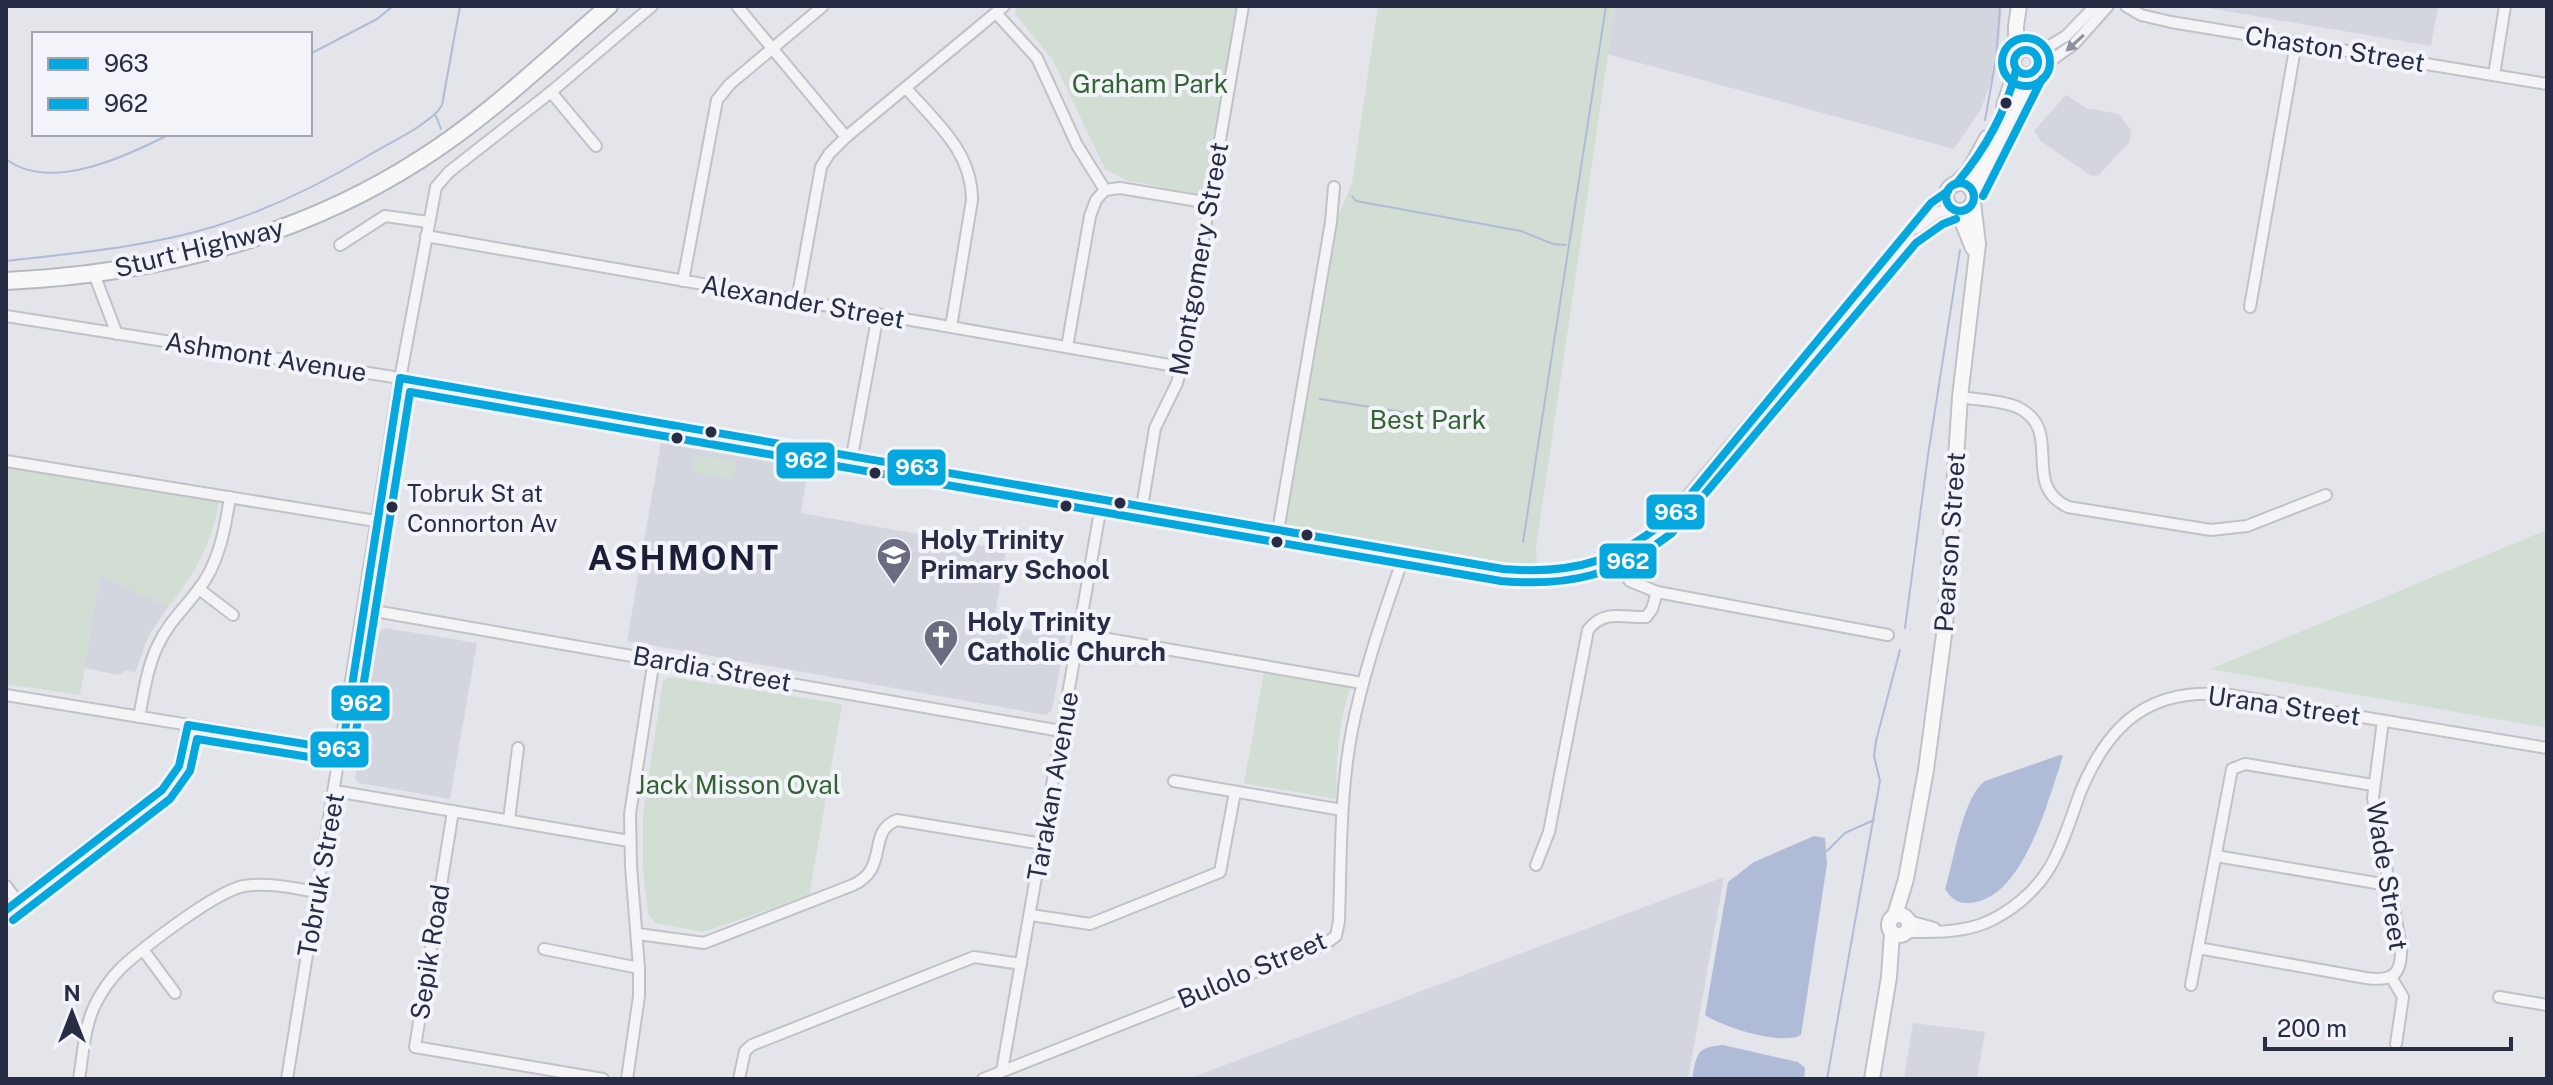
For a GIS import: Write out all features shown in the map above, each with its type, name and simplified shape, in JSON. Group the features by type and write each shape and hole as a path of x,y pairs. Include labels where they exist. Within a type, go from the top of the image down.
{"highway":[{"name":"Sturt Highway","path":"6,281 94,274 184,257 249,240 359,196 422,159 481,115 609,6"}],"main road":[{"path":"2019,6 2038,65 2024,68"},
{"path":"1955,210 1967,209 1973,197 2024,68 2016,26 2019,6"},
{"path":"1976,255 1955,210 1947,202 1952,188 1969,171 2024,68"},
{"path":"1952,188 1967,185 1973,197"},
{"name":"Pearson Street","path":"1872,1079 1889,977 1902,926 1906,879 1926,770 1945,627 1960,397 1978,244 1973,197"}],"street":[{"path":"596,146 551,92 652,6"},
{"path":"737,6 846,137"},
{"path":"683,281 717,100 722,91 823,6"},
{"name":"Montgomery Street","path":"1142,507 1155,428 1177,383 1181,367 1243,6"},
{"path":"2034,53 2066,36 2095,6"},
{"path":"2024,68 2074,44 2108,6"},
{"name":"Chaston Street","path":"2126,6 2154,19 2547,84"},
{"path":"2494,75 2505,6"},
{"path":"797,300 821,167 829,154 1000,9 1037,58 1077,145 1105,190"},
{"path":"2250,307 2296,43"},
{"path":"906,88 959,151 971,180 972,200 951,327"},
{"name":"Tobruk Street","path":"287,1079 342,750 376,521 433,198 441,179 551,92"},
{"path":"1278,531 1331,222 1334,187"},
{"path":"1067,347 1090,216 1096,200 1105,190 1120,188 1210,203"},
{"path":"1908,234 1931,203 1952,188"},
{"path":"1908,234 1937,213 1955,210"},
{"path":"340,245 385,216 428,222"},
{"name":"Ashmont Avenue","path":"6,316 400,378 1528,572 1576,570 1612,557 1647,537 1677,511 1908,234"},
{"name":"Alexander Street","path":"426,236 1181,367"},
{"path":"94,274 117,334"},
{"path":"852,456 878,314"},
{"path":"1960,397 2005,404 2027,414 2039,431 2044,483 2057,502 2068,507 2193,529 2220,530 2247,526 2326,495"},
{"path":"6,461 376,521"},
{"path":"139,717 157,646 169,624 199,589 220,546 230,497"},
{"name":"Tarakan Avenue","path":"1002,1071 1102,500"},
{"name":"Bulolo Street","path":"983,1079 1331,940 1338,929 1347,757 1362,683 1405,552"},
{"path":"1612,557 1630,581 1657,592 1888,635"},
{"path":"199,589 233,615"},
{"path":"1536,865 1549,832 1588,630 1596,619 1609,616 1646,617 1657,592"},
{"name":"Bardia Street","path":"363,609 1061,731"},
{"path":"1079,634 1362,683"},
{"path":"627,1079 639,996 638,934 629,841 633,784 654,659"},
{"name":"Urana Street","path":"1902,926 1946,931 1969,928 1994,919 2015,905 2038,883 2057,853 2101,750 2129,719 2147,707 2185,694 2205,693 2547,748"},
{"path":"6,695 342,750"},
{"name":"Wade Street","path":"2198,948 2380,980 2391,977 2398,970 2401,960 2397,922 2374,808 2373,785 2383,721"},
{"path":"6,910 162,790 179,766 188,725"},
{"path":"509,820 518,748"},
{"path":"2191,985 2232,769 2239,765 2373,785"},
{"path":"1174,781 1342,810"},
{"path":"335,791 629,841"},
{"path":"1031,915 1090,924 1220,872 1235,792"},
{"name":"Sepik Road","path":"453,811 415,1047 603,1079"},
{"path":"638,934 704,943 853,885 872,871 883,830 897,820 1043,844"},
{"path":"2216,856 2388,885"},
{"path":"79,1079 88,1027 100,995 124,966 211,899 228,891 262,885 317,892"},
{"path":"6,886 17,901"},
{"path":"544,949 639,968"},
{"path":"144,951 175,993"},
{"path":"739,1079 745,1051 752,1045 974,957 1021,964"},
{"path":"2391,977 2403,997 2396,1044"},
{"path":"2499,997 2547,1005"}],"shaded area":[{"path":"1615,6 1999,6 2002,11 1997,66 1980,111 1954,149 1607,54"},
{"path":"2196,6 2438,6 2431,46"},
{"path":"2066,95 2086,108 2119,114 2131,130 2130,141 2099,175 2088,174 2041,141 2034,131"},
{"path":"661,443 808,468 801,513 1006,550 996,624 1066,636 1052,710 1046,715 627,641"},
{"path":"100,574 168,607 149,635 135,673 126,670 119,675 84,668"},
{"path":"385,628 477,643 450,799 359,783 355,778 379,632"},
{"path":"1724,877 1688,1079 1188,1079"},
{"path":"1913,1023 1985,1032 1977,1079 1904,1079"}],"green space":[{"name":"Graham Park","path":"1016,6 1240,6 1208,191 1202,195 1126,180 1105,169 1053,60 1015,14"},
{"name":"Best Park","path":"1378,6 1615,6 1536,548 1537,566 1503,564 1281,529 1336,222 1352,183"},
{"path":"695,455 736,462 732,479 692,472"},
{"path":"6,468 219,503 201,558 168,607 100,575 80,695 6,684"},
{"path":"2547,530 2547,728 2210,669"},
{"path":"1264,673 1351,685 1339,741 1337,799 1244,783"},
{"name":"Jack Misson Oval","path":"669,677 842,704 809,896 703,932 655,923 648,914 643,869 643,814 663,681"}],"water":[{"path":"2063,756 2033,841 2008,881 1993,895 1976,902 1955,900 1945,889 1961,826 1978,788 1985,781"},
{"path":"1814,836 1825,838 1827,864 1801,1035 1792,1038 1767,1037 1738,1030 1705,1015 1728,882 1754,862"},
{"path":"1723,1045 1798,1062 1805,1068 1804,1079 1692,1079 1699,1053"}],"waterway":[{"path":"312,53 377,19 393,6"},
{"path":"6,261 112,248 190,233 276,203 353,165 415,129 438,111 442,105 460,6"},
{"path":"1523,542 1606,6"},
{"path":"1985,120 1996,59 2000,6"},
{"path":"436,116 441,129"},
{"path":"6,159 24,169 44,173 66,172 111,161 166,136"},
{"path":"1352,196 1356,201 1521,231 1553,244 1566,245"},
{"path":"1905,628 1960,250"},
{"path":"1320,399 1466,419"},
{"path":"1827,1079 1880,781 1874,756 1876,741 1900,650"},
{"path":"1827,851 1845,833 1874,820"}],"transit line":[{"name":"962","path":"2026,38 2035,39 2043,45 2049,53 2050,62 2049,71 2043,79 2035,85 2026,86 2017,85 2009,79 2003,71 2002,62 2003,53 2009,45 2017,39 2026,38"},
{"name":"963","path":"2021,50 2031,50 2038,57 2038,62 2038,67 2031,74 2021,74 2014,67 2014,57 2021,50"},
{"name":"963","path":"1956,184 1993,131 2016,70"},
{"name":"962","path":"1983,196 2042,79"},
{"name":"963","path":"1960,183 1970,187 1974,197 1970,207 1960,211 1950,207 1946,197 1950,187 1960,183"},
{"name":"963","path":"6,910 162,790 179,766 188,725 342,750 400,378 1503,569 1554,569 1597,561 1617,552 1637,542 1677,511 1931,203 1948,191"},
{"name":"962","path":"13,920 170,799 190,771 197,739 340,762 352,757 410,392 1501,581 1571,580 1632,559 1672,533 1916,243 1943,224 1956,219"}],"place":[{"name":"Tobruk St at Connorton Av","path":"392,507"},
{"name":"Holy Trinity Primary School","path":"894,586"},
{"name":"Holy Trinity Catholic Church","path":"941,668"}],"district":[{"name":"ASHMONT","path":"684,558"}]}
